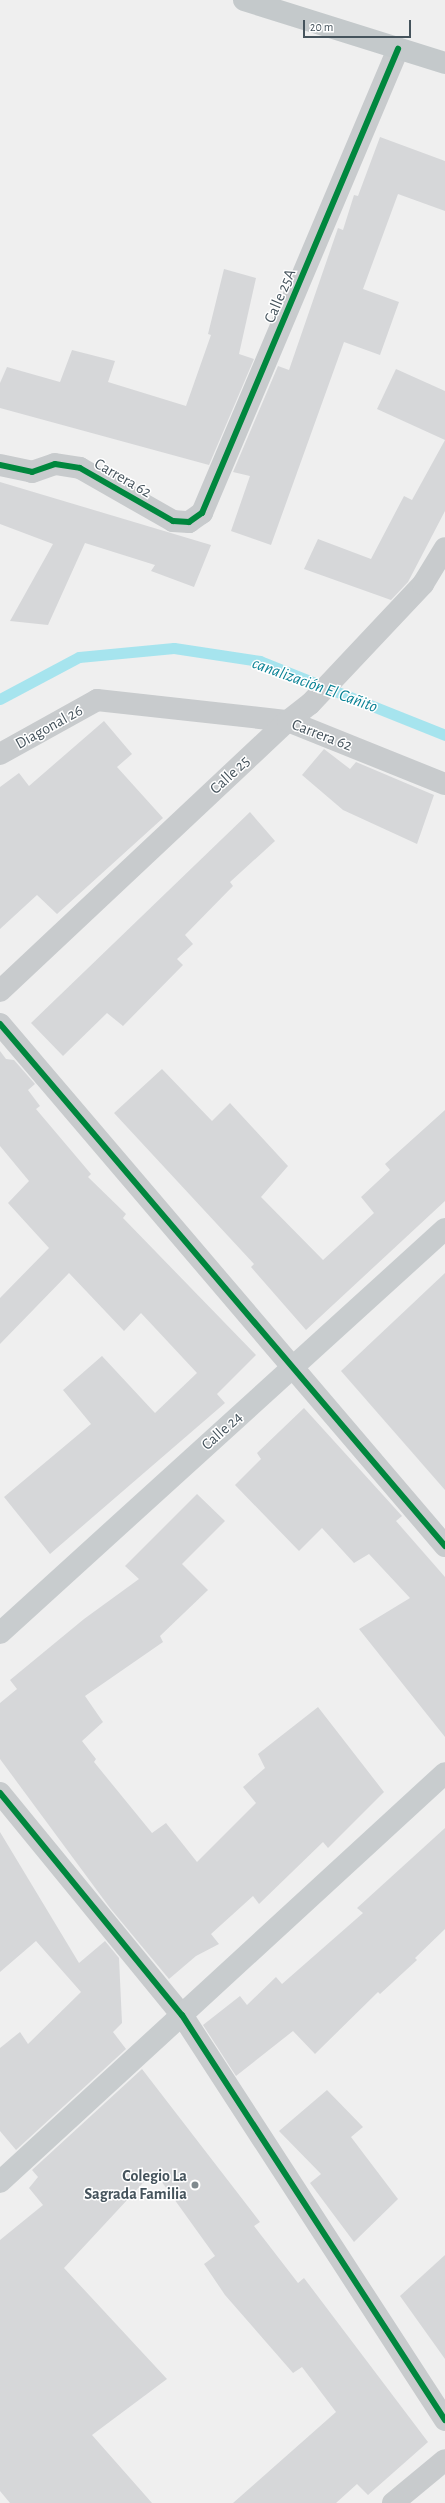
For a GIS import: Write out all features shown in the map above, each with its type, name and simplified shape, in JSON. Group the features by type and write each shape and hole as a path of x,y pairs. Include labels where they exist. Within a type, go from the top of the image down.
{"main road":[{"path":"244,0 445,63"},
{"name":"Calle 24","path":"0,1633 445,1229"},
{"path":"0,2182 445,1773"}],"street":[{"name":"Calle 25A","path":"163,515 173,522 189,522 202,513 398,49"},
{"name":"Carrera 62","path":"0,465 32,472 55,464 80,468 163,515"},
{"name":"Calle 25","path":"0,991 288,721 310,704 423,584 445,548"},
{"name":"Carrera 62","path":"97,700 288,721 445,784"},
{"name":"Diagonal 26","path":"0,754 97,700"},
{"path":"0,1024 445,1546"},
{"path":"0,1792 182,2015 445,2420"},
{"path":"393,2503 445,2460"}],"building":[{"path":"380,137 445,161 445,211 398,194 363,289 399,302 380,355 344,342 271,545 231,531 250,476 233,472 278,366 289,370 338,228 343,230 354,195 358,196"},
{"path":"224,269 256,278 239,354 254,359 209,465 0,408 0,383 7,367 60,382 72,350 115,361 108,382 186,406 211,335 208,334"},
{"path":"396,369 445,391 445,440 377,409"},
{"path":"445,440 445,511 408,582 391,600 304,569 318,539 371,559 404,496 412,500"},
{"path":"0,482 211,545 194,587 151,571 155,565 85,543 48,625 10,621 53,544 0,524"},
{"path":"104,721 132,754 117,767 163,818 57,914 37,895 0,929 0,787 19,773 29,786"},
{"path":"324,749 350,769 356,762 434,795 417,844 343,810 302,775"},
{"path":"250,812 275,841 230,882 233,886 185,935 193,944 177,959 183,965 123,1026 107,1013 63,1056 31,1023"},
{"path":"0,1051 6,1059 14,1060 35,1084 28,1090 40,1106 36,1109 91,1174 88,1177 126,1214 123,1218 256,1355 217,1394 225,1403 50,1554 4,1497 91,1424 63,1390 102,1356 155,1413 197,1373 141,1313 124,1331 69,1273 0,1344 0,1298 49,1248 8,1203 29,1181 0,1146"},
{"path":"162,1069 212,1121 230,1103 288,1166 261,1197 323,1260 374,1213 361,1197 390,1170 385,1164 445,1110 445,1201 306,1330 251,1267 254,1264 114,1113"},
{"path":"445,1273 445,1490 341,1371"},
{"path":"304,1408 402,1516 396,1521 445,1577 445,1737 359,1629 410,1598 369,1554 354,1563 322,1528 299,1551 235,1485 261,1459 257,1453"},
{"path":"197,1494 225,1521 182,1564 208,1590 160,1636 163,1642 85,1696 103,1722 82,1741 96,1759 94,1762 152,1833 166,1823 197,1862 256,1803 243,1787 265,1768 258,1754 318,1707 384,1792 328,1848 323,1842 259,1904 253,1896 211,1934 219,1944 196,1956 169,1979 110,1908 0,1759 0,1703 17,1689 10,1680 84,1619 139,1579 125,1566"},
{"path":"445,1828 445,1929 415,1958 417,1960 380,1994 378,1992 315,2054 293,2031 236,2076 203,2025 240,1996 247,2005 276,1977 282,1984 363,1913 357,1908"},
{"path":"0,1832 79,1963 105,1941 119,1958 122,2023 113,2032 126,2049 16,2150 0,2131 0,2048 20,2032 28,2044 81,1992 36,1941 0,1972"},
{"path":"142,2069 260,2222 254,2226 298,2283 304,2278 428,2442 368,2495 357,2484 336,2503 233,2503 336,2412 302,2367 293,2373 225,2295 204,2264 215,2256 154,2171 64,2268 167,2379 92,2435 152,2503 10,2503 0,2491 0,2240 43,2205 29,2188 38,2177 32,2170"},
{"path":"327,2090 363,2127 351,2137 398,2199 354,2242 310,2183 321,2174 279,2131"},
{"path":"445,2255 445,2359 400,2296"}],"waterway":[{"name":"canalización El Cañito","path":"0,699 79,657 174,648 260,661 445,735"}],"cycle path":[{"path":"0,465 32,472 55,464 80,468 173,521 189,522 202,513 398,49"},
{"path":"0,1024 445,1546"},
{"path":"0,1793 182,2015 445,2420"}],"place":[{"name":"Colegio La Sagrada Familia","path":"195,2185"}]}
